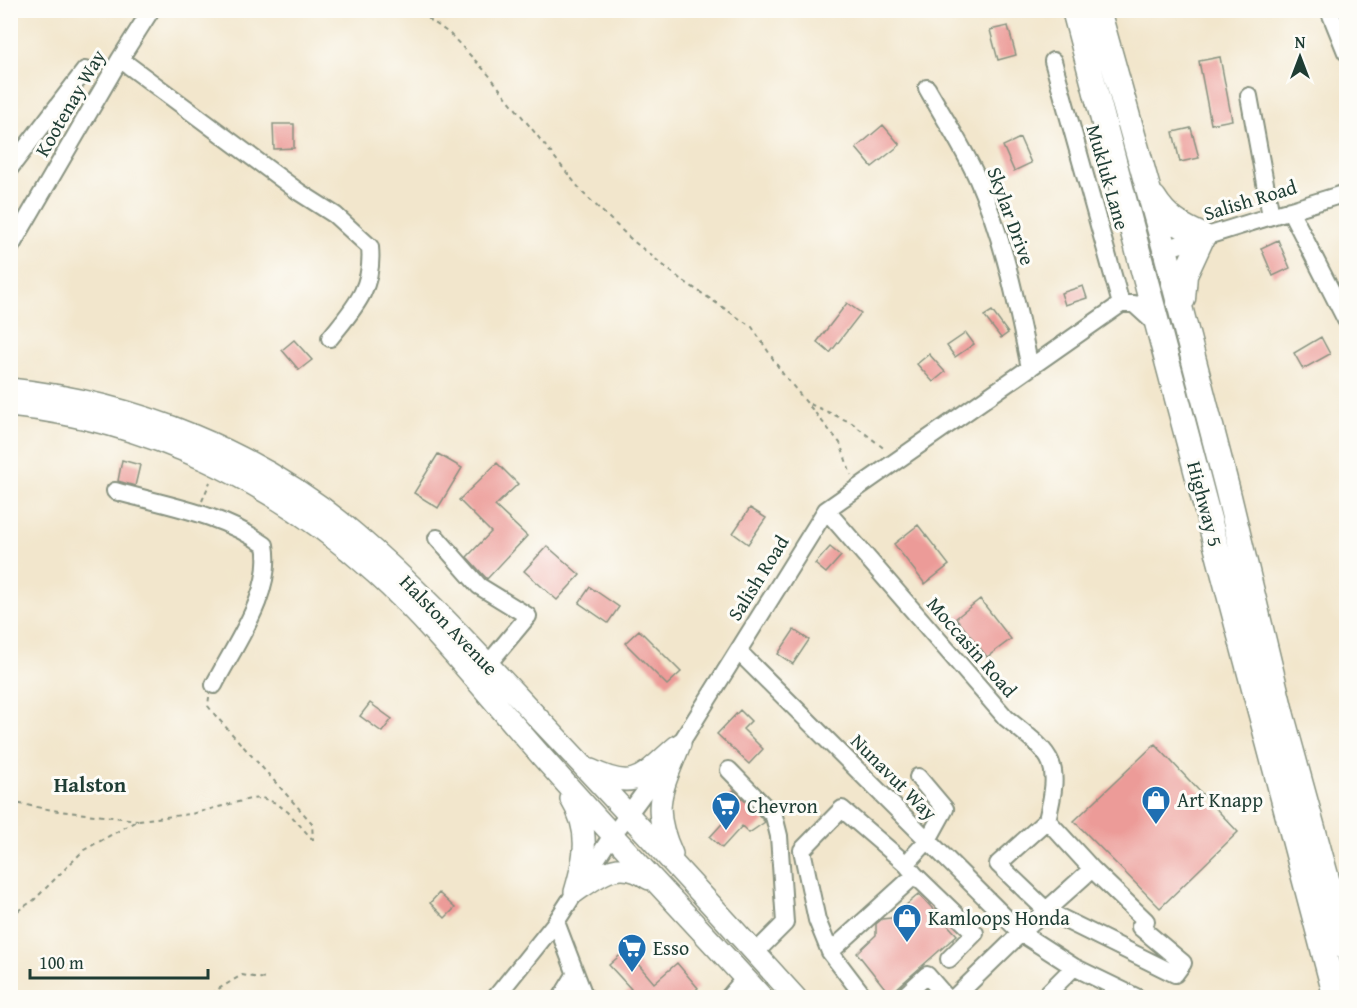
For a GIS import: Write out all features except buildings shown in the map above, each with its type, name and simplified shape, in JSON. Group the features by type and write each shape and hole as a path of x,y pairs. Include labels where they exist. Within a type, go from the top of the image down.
{"highway":[{"name":"Highway 5","path":"1074,10 1091,82 1336,998"},
{"name":"Highway 5","path":"1098,10 1165,249 1227,488 1282,716 1347,948"},
{"path":"1091,82 1125,158 1149,238 1165,249 1158,260 1159,275 1211,488 1206,508"},
{"path":"1145,180 1165,214 1180,226 1203,236 1185,275 1183,319"}],"main road":[{"name":"Halston Avenue","path":"10,388 109,406 207,441 251,463 302,494 353,532 389,564 488,664 629,814 796,998"},
{"name":"Halston Avenue","path":"10,406 105,423 152,437 217,465 294,508 341,543 378,576 421,620 552,769 763,998"},
{"path":"586,768 612,780 624,782 640,778 680,744"},
{"path":"678,869 659,817 660,793 680,744"},
{"path":"552,769 579,813 585,832 585,855 575,892"},
{"path":"575,892 603,873 620,868 637,870 665,892"}],"street":[{"name":"Kootenay Way","path":"10,248 151,10"},
{"path":"1329,10 1347,52"},
{"path":"120,59 299,192 335,215 370,248 372,268 362,297 330,338"},
{"name":"Mukluk Lane","path":"1053,61 1121,304"},
{"path":"10,168 85,70"},
{"name":"Skylar Drive","path":"927,88 977,177 986,201 1012,282 1030,368"},
{"path":"1249,96 1271,216"},
{"name":"Salish Road","path":"1165,249 1347,193"},
{"path":"1290,210 1347,321"},
{"path":"1121,304 1134,304 1156,324"},
{"name":"Salish Road","path":"495,998 556,922 613,835 680,744 826,510 1121,304"},
{"path":"115,491 197,514 252,535 265,545 268,559 263,590 214,685"},
{"name":"Moccasin Road","path":"826,510 1006,718 1040,746 1053,766 1056,786 1047,820"},
{"path":"437,538 479,586 528,616 488,664"},
{"name":"Nunavut Way","path":"738,651 1021,933 1074,967 1138,998"},
{"path":"729,770 774,816 779,836 785,923 755,953"},
{"path":"830,952 910,869 945,809 918,777"},
{"path":"865,998 830,952 817,920 802,850 842,809 910,869 975,933 949,959"},
{"path":"1047,820 1092,869 1146,921 1140,927 1183,963 1175,975 1047,911 998,864 1047,820"},
{"path":"954,998 1092,869"},
{"path":"556,922 585,998"},
{"path":"1043,998 1074,967"},
{"path":"561,998 575,975"},
{"path":"902,998 927,975 947,998"},
{"path":"728,998 745,978"}],"path":[{"path":"412,10 422,14 450,34 488,74 583,193 624,232 679,278 752,327 783,374 840,443 855,489"},
{"path":"809,404 852,423 877,441 897,461"},
{"path":"197,514 217,465"},
{"path":"10,802 58,811 138,820 191,814 262,798 276,803 288,812 313,840 312,823 208,706 208,698 214,685"},
{"path":"10,916 34,900 84,850 138,820"},
{"path":"203,998 242,975 265,979"}],"place":[{"name":"Art Knapp","path":"1156,826"},
{"name":"Chevron","path":"726,832"},
{"name":"Kamloops Honda","path":"907,944"},
{"name":"Esso","path":"632,974"}],"district":[{"name":"Halston","path":"90,785"}]}
